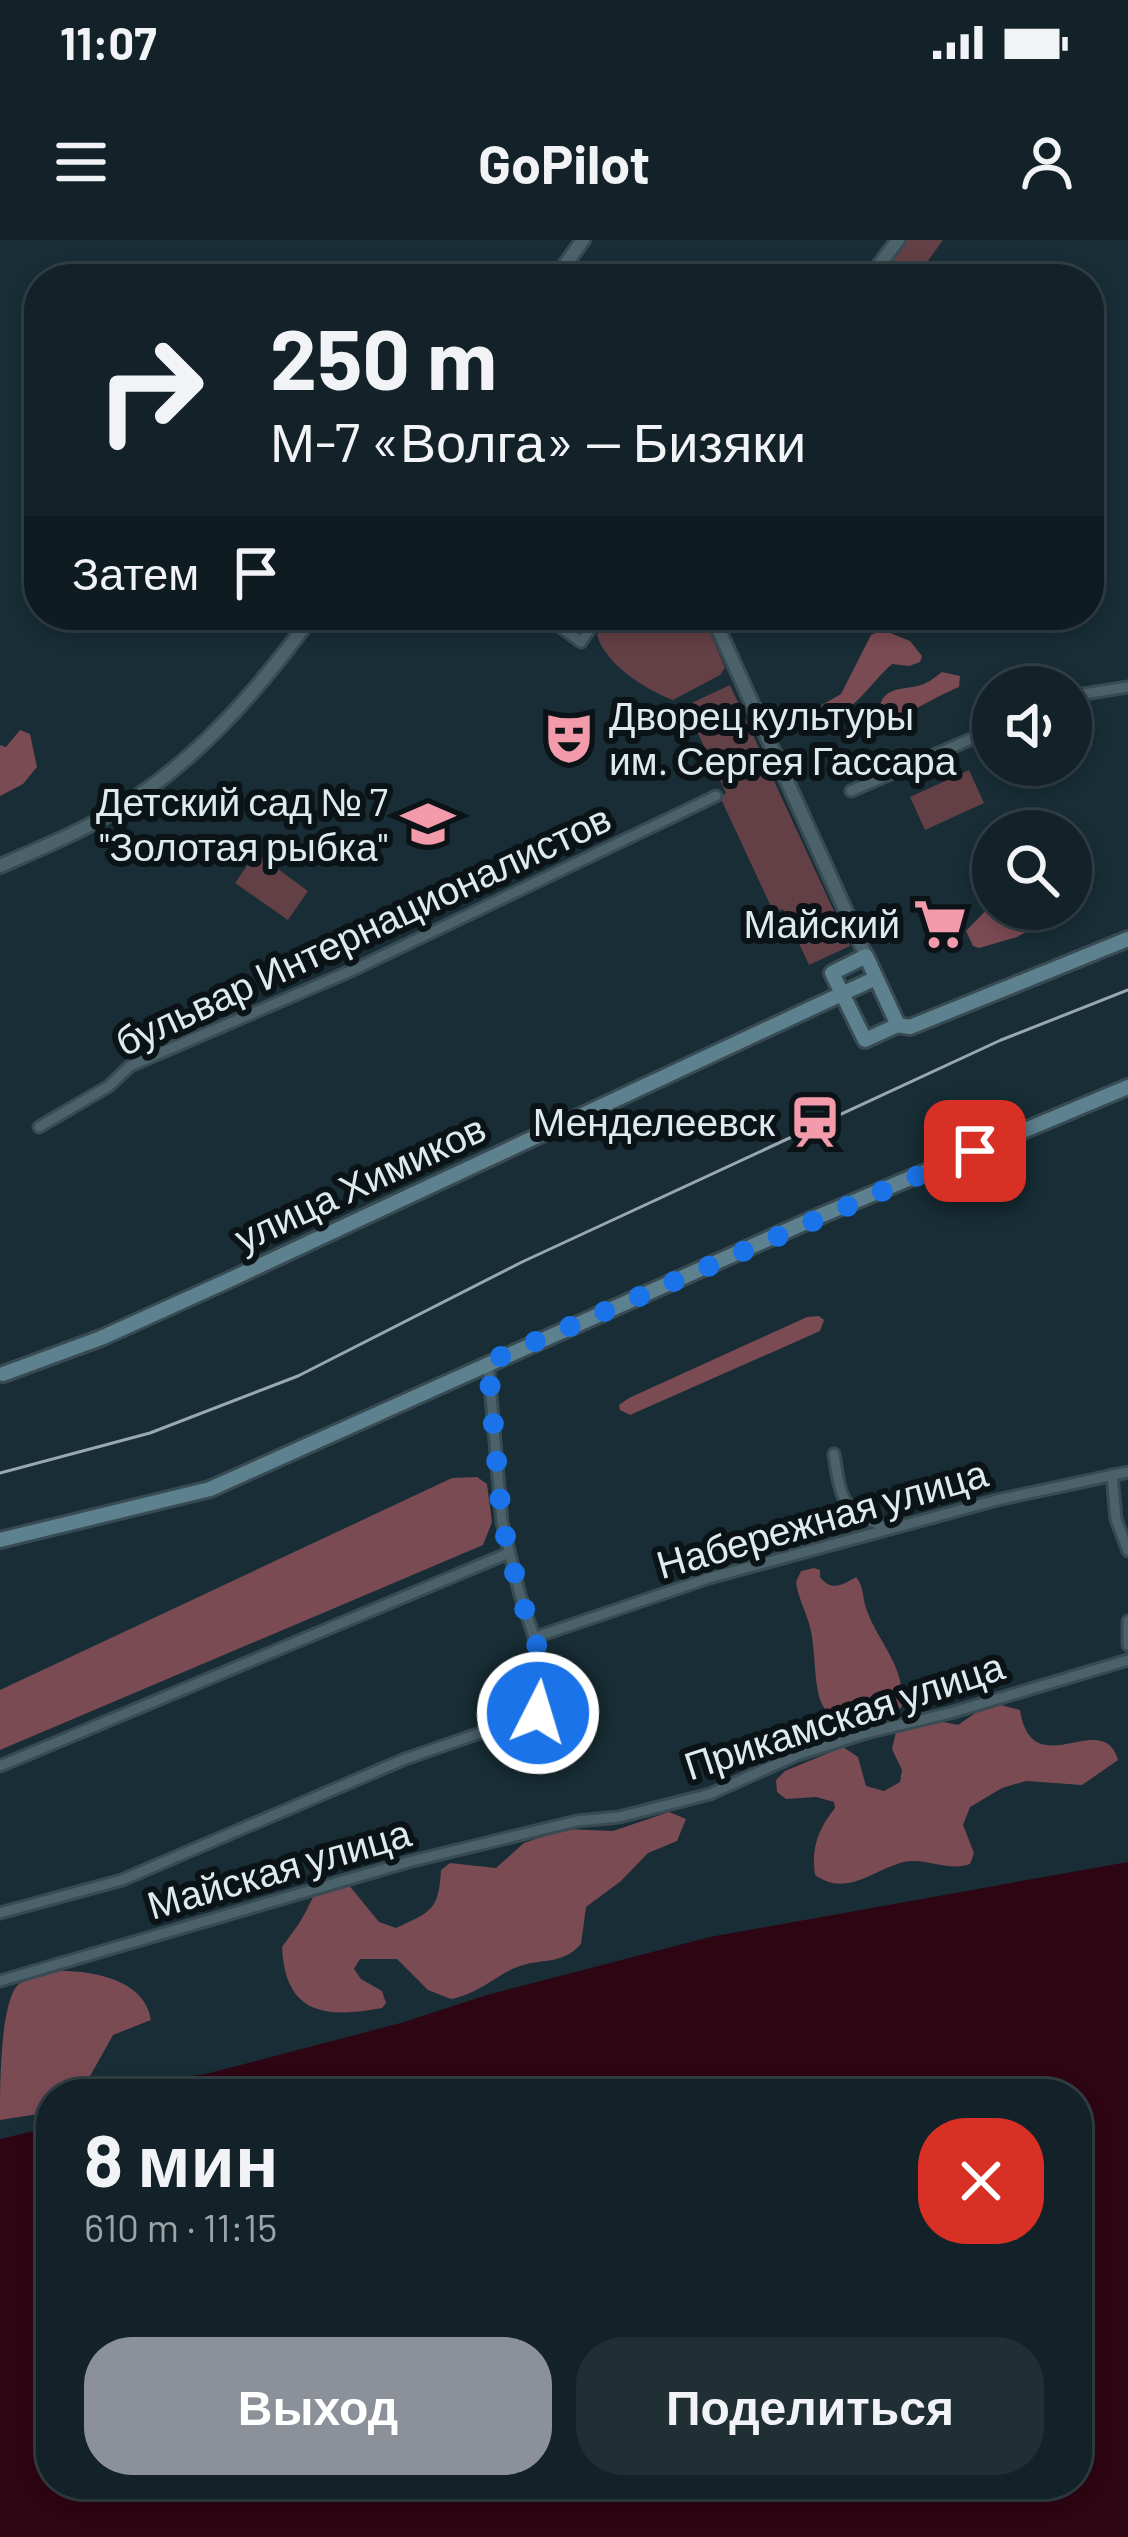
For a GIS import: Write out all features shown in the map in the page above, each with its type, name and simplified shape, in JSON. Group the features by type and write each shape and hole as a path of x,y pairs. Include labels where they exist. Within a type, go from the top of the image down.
{"main road":[{"path":"898,1025 866,956 832,973 865,1040 898,1025 910,1027 1128,939"},
{"name":"улица Химиков","path":"1,1372 101,1337 227,1281 876,978"},
{"path":"0,1540 210,1489 815,1218 1128,1087"}],"street":[{"path":"0,866 86,828 176,769 250,695 301,630"},
{"path":"565,630 581,642 589,630"},
{"path":"719,630 866,956"},
{"path":"1092,693 1128,687"},
{"path":"851,791 972,739"},
{"name":"бульвар Интернационалистов","path":"39,1126 109,1086 130,1066 353,970 716,796"},
{"path":"0,1913 122,1880 405,1759 547,1706 552,1691 502,1522 488,1362"},
{"path":"834,1454 845,1504 858,1516 892,1529"},
{"name":"Набережная улица","path":"536,1637 709,1578 980,1504 1128,1472"},
{"path":"1112,1475 1116,1520 1128,1551"},
{"path":"0,1766 509,1552"},
{"path":"1128,1622 1128,1645"},
{"name":"Прикамская улица","path":"577,1821 619,1817 710,1794 797,1755 1128,1660"},
{"name":"Майская улица","path":"0,1982 408,1862 577,1821"}],"shaded area":[{"path":"904,240 943,240 926,264 887,264"},
{"path":"601,630 709,630 725,668 673,700 628,675 608,656 597,635"},
{"path":"883,630 910,641 922,656 920,662 892,664 852,705 822,721 820,706 841,694 871,635"},
{"path":"942,672 960,676 959,687 890,720 882,722 878,717 888,693 924,684"},
{"path":"730,685 850,946 809,965 783,909 774,913 720,797 726,793 685,706"},
{"path":"20,730 30,734 37,767 23,784 0,796 0,745 6,747"},
{"path":"969,770 972,786 984,803 925,830 910,797"},
{"path":"256,853 308,891 288,920 235,883"},
{"path":"972,925 972,930 1030,930 979,948 966,931"},
{"path":"807,1317 824,1320 820,1331 630,1415 620,1410 619,1405 629,1398"},
{"path":"477,1477 487,1484 492,1522 483,1545 0,1750 0,1690 452,1478"},
{"path":"814,1568 833,1586 856,1577 860,1584 902,1691 902,1706 888,1718 848,1723 833,1718 824,1708 810,1627 796,1582 801,1571"},
{"path":"997,1704 1020,1710 1027,1732 1038,1743 1098,1740 1110,1746 1118,1760 1082,1785 1026,1781 1002,1788 970,1807 963,1825 974,1853 970,1864 904,1862 838,1884 815,1875 817,1839 834,1802 816,1797 786,1799 777,1792 776,1780 785,1771 843,1747 858,1757 866,1786 884,1791 900,1782 902,1770 892,1749 896,1732 934,1720 958,1725"},
{"path":"669,1812 686,1819 677,1841 648,1853 586,1907 581,1944 567,1955 520,1966 451,1999 428,1990 397,1959 360,1959 354,1969 382,1991 386,2003 362,2011 312,2007 291,1987 282,1947 326,1884 343,1878 379,1922 396,1928 435,1902 441,1870 450,1863 496,1868 524,1843 565,1829 613,1831"},
{"path":"1128,1862 1128,2537 0,2537 0,2139 36,2131 36,2499 1092,2499 1092,2079 171,2079 401,2023 487,1995 710,1937"},
{"path":"61,1971 116,1980 139,1995 151,2020 113,2035 88,2079 36,2079 36,2114 0,2120 7,2013 16,1987"}],"railway":[{"path":"0,1473 150,1433 298,1376 522,1262 1001,1040 1128,990"}],"place":[{"name":"Дворец культуры им. Сергея Гассара","path":"569,738"},
{"name":"Детский сад № 7 \"Золотая рыбка\"","path":"428,824"},
{"name":"Майский","path":"940,924"},
{"name":"Менделеевск","path":"815,1122"}],"route":[{"path":"538,1713 547,1706 552,1691 502,1522 488,1362 975,1151"}]}
